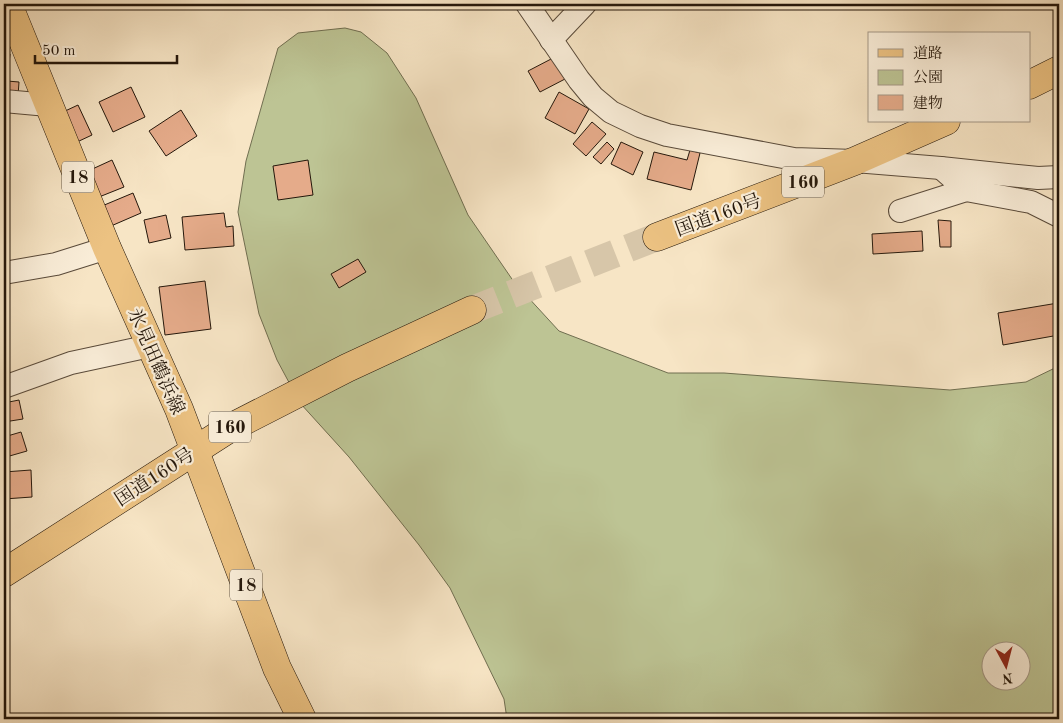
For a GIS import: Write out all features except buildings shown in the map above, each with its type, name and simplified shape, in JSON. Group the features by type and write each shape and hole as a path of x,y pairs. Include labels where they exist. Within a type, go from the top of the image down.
{"main road":[{"name":"氷見田鶴浜線","path":"8,4 107,248 195,449 277,668 302,719"},
{"path":"1030,84 1059,70"},
{"name":"国道160号","path":"657,237 854,161 944,122"},
{"name":"国道160号","path":"4,573 230,428 346,368 472,310"}],"street":[{"path":"527,4 593,97 611,112 640,126 667,135 794,159 854,161 1038,178 1059,177"},
{"path":"551,40 585,4"},
{"path":"4,101 48,105"},
{"path":"941,168 966,190"},
{"path":"900,211 966,190 1030,202 1059,216"},
{"path":"4,273 56,264 107,248"},
{"path":"4,387 71,363 150,346"}],"green space":[{"path":"345,28 361,32 387,53 416,98 468,215 514,282 559,331 668,373 724,373 950,390 1026,382 1059,366 1059,719 507,719 504,699 450,588 419,545 349,457 300,403 277,360 259,314 238,212 246,161 278,48 298,33"}],"tunnel":[{"path":"472,310 657,237"}]}
